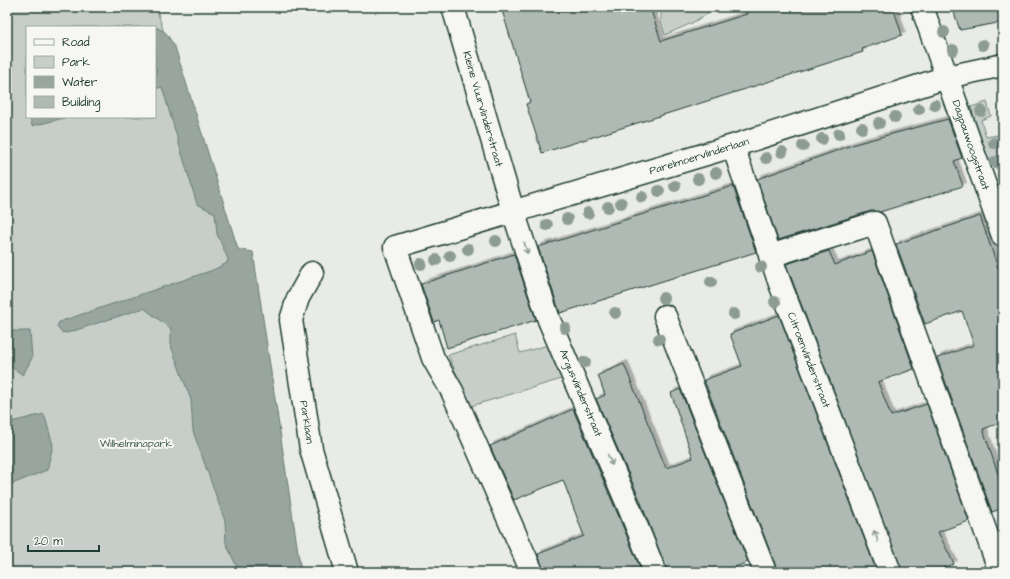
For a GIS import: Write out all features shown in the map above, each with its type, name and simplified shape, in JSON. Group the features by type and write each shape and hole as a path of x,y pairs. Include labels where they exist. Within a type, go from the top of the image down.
{"street":[{"name":"Kleine Vuurvlinderstraat","path":"453,7 513,211"},
{"name":"Dagpauwoogstraat","path":"922,7 934,46 947,77 1003,236"},
{"name":"Parelmoervlinderlaan","path":"532,572 452,391 433,358 395,247 733,146 947,77 1003,65"},
{"name":"Citroenvlinderstraat","path":"733,146 778,281 890,572"},
{"name":"Argusvlinderstraat","path":"513,211 550,320 627,501 655,572"},
{"path":"770,256 875,223 998,566"},
{"name":"Parklaan","path":"312,273 298,298 291,320 311,449 347,572"},
{"path":"665,316 765,572"}],"green space":[{"name":"Wilhelminapark","path":"7,7 156,7 237,269 287,572 7,572"},
{"path":"661,7 718,7 692,23 665,35 661,22"},
{"path":"987,102 991,116 981,120 986,137 998,135 1003,152 1003,171 989,165 971,107"},
{"path":"515,335 520,353 548,345 565,378 471,406 448,355"}],"water":[{"path":"156,28 158,28 166,33 175,47 238,249 253,252 301,572 239,572 226,543 225,521 193,431 191,400 171,346 171,329 144,308 67,333 61,332 57,327 59,322 213,270 227,263 228,259 217,234 215,213 197,204 162,87 156,89"},
{"path":"30,118 64,118 32,126"},
{"path":"7,331 30,331 32,358 23,375 7,364"},
{"path":"44,414 53,445 47,470 7,486 7,423"}],"building":[{"path":"501,7 650,7 661,41 747,14 745,7 893,7 902,35 862,49 863,52 542,153 526,104 530,102"},
{"path":"952,7 1003,7 1003,22 960,30"},
{"path":"948,119 962,158 954,161 963,186 880,212 871,211 778,240 757,179 858,143"},
{"path":"733,186 756,252 560,313 538,247"},
{"path":"980,216 1003,282 1003,422 983,429 1003,489 1003,508 992,512 937,358 974,345 962,311 925,324 896,244"},
{"path":"829,251 835,265 872,251 914,369 878,382 891,416 927,404 969,521 938,532 954,564 933,572 902,572 786,264"},
{"path":"514,254 536,320 447,348 439,320 434,322 421,284"},
{"path":"779,315 877,572 778,572 704,380 742,366 730,334"},
{"path":"624,364 666,468 693,458 671,393 680,389 748,562 723,572 667,572 640,500 596,399 605,395 598,375"},
{"path":"573,409 642,572 544,572 538,554 584,536 563,480 514,500 490,446"}]}
